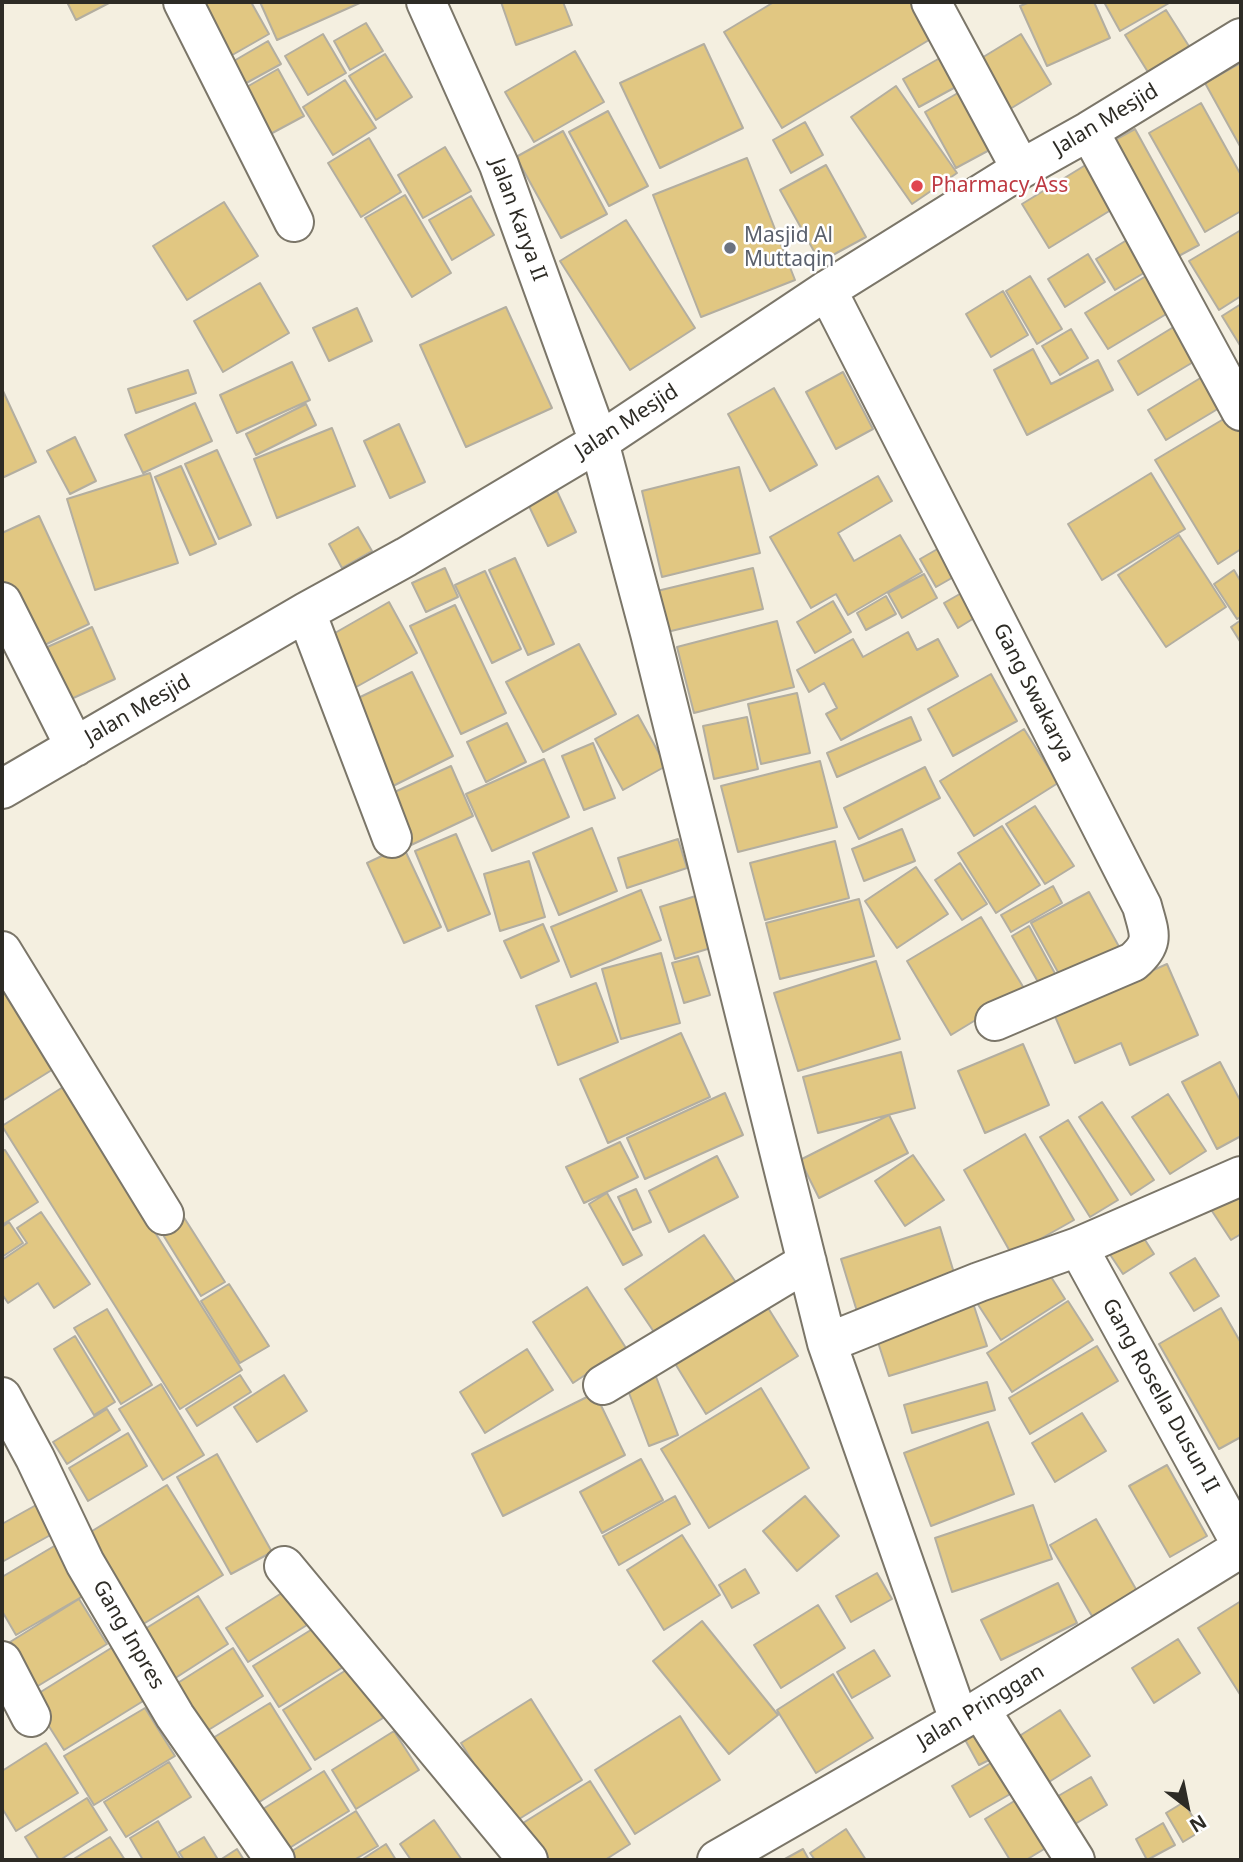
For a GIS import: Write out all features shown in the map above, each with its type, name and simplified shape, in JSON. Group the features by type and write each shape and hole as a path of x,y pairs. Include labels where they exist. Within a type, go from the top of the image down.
{"street":[{"path":"183,2 295,222"},
{"name":"Jalan Karya II","path":"426,2 499,164 599,442 650,633 827,1343 969,1714 1075,1860"},
{"path":"931,2 1021,169"},
{"name":"Jalan Mesjid","path":"2,789 599,442 827,290 1021,169 1090,131 1241,38"},
{"path":"1090,131 1241,411"},
{"name":"Gang Swakarya","path":"827,290 1135,894 1149,934 1146,950 1133,962 995,1021"},
{"path":"2,602 75,747"},
{"path":"306,612 392,838"},
{"path":"2,951 164,1215"},
{"path":"827,1343 979,1282 1078,1247 1241,1176"},
{"name":"Gang Rosella Dusun II","path":"1078,1247 1241,1546"},
{"path":"603,1385 807,1262"},
{"name":"Gang Inpres","path":"2,1397 35,1458 85,1563 168,1704 275,1860"},
{"name":"Jalan Pringgan","path":"733,1856 1241,1546"},
{"path":"284,1566 528,1860"},
{"path":"2,1661 31,1717"}],"building":[{"path":"67,2 111,2 76,20"},
{"path":"202,2 251,2 269,34 227,58"},
{"path":"260,2 362,2 277,40"},
{"path":"501,2 563,2 572,25 516,45"},
{"path":"774,2 920,2 939,34 782,128 724,32"},
{"path":"1030,2 1094,2 1110,38 1047,66 1020,6"},
{"path":"1104,2 1171,2 1120,31"},
{"path":"1166,10 1192,51 1151,77 1125,35"},
{"path":"366,23 383,51 350,70 334,41"},
{"path":"323,34 346,73 308,95 285,56"},
{"path":"1021,34 1051,84 1010,109 980,59"},
{"path":"268,41 281,64 239,87 227,65"},
{"path":"704,44 743,128 660,168 620,83"},
{"path":"575,51 604,102 534,142 505,92"},
{"path":"385,54 412,97 376,120 349,76"},
{"path":"947,54 963,83 919,107 903,79"},
{"path":"1241,63 1241,148 1205,83"},
{"path":"278,69 304,116 263,138 238,92"},
{"path":"345,80 376,128 333,155 303,107"},
{"path":"896,86 957,173 912,204 851,117"},
{"path":"963,90 995,147 956,168 925,112"},
{"path":"1201,103 1241,175 1241,211 1205,232 1149,133"},
{"path":"608,111 648,186 609,206 569,132"},
{"path":"805,122 823,155 791,173 773,140"},
{"path":"1135,129 1199,245 1175,258 1111,142"},
{"path":"563,131 607,214 561,238 516,157"},
{"path":"369,138 401,192 361,217 328,163"},
{"path":"445,147 471,191 423,218 398,175"},
{"path":"747,158 795,280 701,317 653,195"},
{"path":"1097,158 1124,202 1049,248 1022,204"},
{"path":"826,165 866,237 820,262 780,190"},
{"path":"405,195 451,273 412,297 365,218"},
{"path":"471,196 494,235 452,260 429,220"},
{"path":"224,202 258,256 187,300 153,246"},
{"path":"626,220 695,328 630,370 560,261"},
{"path":"1241,230 1241,296 1219,310 1189,261"},
{"path":"1135,235 1154,267 1115,290 1096,259"},
{"path":"1088,254 1105,282 1065,307 1048,279"},
{"path":"1151,273 1173,310 1108,349 1085,313"},
{"path":"1030,276 1062,329 1037,344 1006,291"},
{"path":"260,283 289,333 223,372 194,321"},
{"path":"1003,291 1028,335 991,357 966,314"},
{"path":"1241,304 1241,347 1222,316"},
{"path":"506,307 552,408 466,447 420,345"},
{"path":"357,308 372,341 329,361 313,328"},
{"path":"1185,320 1205,355 1138,395 1118,361"},
{"path":"1071,329 1088,358 1060,375 1042,346"},
{"path":"1033,349 1051,384 1098,360 1113,390 1027,435 994,370"},
{"path":"292,362 310,400 237,433 220,395"},
{"path":"188,370 196,393 136,413 128,389"},
{"path":"843,372 873,429 836,449 806,392"},
{"path":"1207,374 1226,404 1166,440 1148,410"},
{"path":"774,388 817,465 770,491 728,414"},
{"path":"2,392 36,462 2,478"},
{"path":"195,403 212,441 143,473 125,435"},
{"path":"306,404 316,425 256,455 246,434"},
{"path":"1232,414 1241,429 1241,549 1218,564 1155,460"},
{"path":"399,424 425,482 390,498 364,441"},
{"path":"332,428 355,486 277,518 254,459"},
{"path":"75,437 96,481 70,494 47,451"},
{"path":"217,450 251,525 219,539 185,464"},
{"path":"181,466 216,544 190,555 155,477"},
{"path":"739,467 760,553 662,577 642,491"},
{"path":"150,473 178,563 95,590 67,499"},
{"path":"1151,473 1185,529 1102,580 1068,524"},
{"path":"878,476 892,501 838,533 854,561 900,535 922,572 848,615 836,594 811,608 770,537"},
{"path":"557,491 576,532 548,546 528,504"},
{"path":"39,516 89,624 34,650 2,582 2,533"},
{"path":"358,527 372,551 342,568 329,544"},
{"path":"1179,535 1226,607 1166,647 1118,575"},
{"path":"941,547 957,575 936,587 920,559"},
{"path":"515,558 554,644 528,655 489,570"},
{"path":"445,568 458,597 426,612 412,583"},
{"path":"753,568 763,609 667,632 657,591"},
{"path":"1234,570 1241,582 1241,617 1237,619 1214,584"},
{"path":"485,571 521,649 492,663 455,585"},
{"path":"924,574 937,598 902,618 888,593"},
{"path":"965,591 979,615 958,628 944,603"},
{"path":"886,596 896,614 866,630 857,613"},
{"path":"833,601 851,632 815,653 797,622"},
{"path":"389,602 417,653 349,691 321,641"},
{"path":"455,605 506,713 461,734 410,626"},
{"path":"1241,620 1241,643 1231,627"},
{"path":"777,621 794,687 694,713 677,647"},
{"path":"92,627 115,679 58,705 34,653"},
{"path":"908,632 917,650 938,639 958,676 841,740 826,714 837,708 824,683 809,692 797,670 853,639 863,657"},
{"path":"579,644 616,714 543,752 506,682"},
{"path":"412,672 453,756 393,786 352,701"},
{"path":"991,674 1017,721 953,756 928,709"},
{"path":"797,693 810,753 761,764 748,704"},
{"path":"638,715 666,766 623,790 595,739"},
{"path":"747,717 758,769 714,779 703,726"},
{"path":"911,717 921,740 837,777 827,753"},
{"path":"507,723 526,762 486,782 467,742"},
{"path":"1024,729 1058,783 974,836 940,781"},
{"path":"593,743 615,798 584,810 562,756"},
{"path":"544,759 569,817 492,851 466,794"},
{"path":"820,761 837,827 738,852 721,786"},
{"path":"451,766 473,816 409,846 386,796"},
{"path":"925,767 940,798 859,839 844,808"},
{"path":"1035,806 1074,866 1045,884 1006,824"},
{"path":"1002,826 1040,885 996,913 958,853"},
{"path":"592,828 617,891 559,915 533,853"},
{"path":"902,829 915,861 864,881 852,849"},
{"path":"456,834 490,914 448,931 415,851"},
{"path":"678,839 687,868 627,888 618,858"},
{"path":"835,841 849,898 765,920 750,863"},
{"path":"403,846 441,927 404,943 367,863"},
{"path":"529,861 545,917 500,931 484,874"},
{"path":"960,863 987,904 962,920 935,880"},
{"path":"916,867 948,914 897,948 865,901"},
{"path":"1053,886 1062,903 1011,932 1001,915"},
{"path":"641,890 661,940 571,977 551,927"},
{"path":"1089,892 1123,954 1065,985 1031,923"},
{"path":"699,895 714,947 675,959 660,907"},
{"path":"859,899 874,956 780,979 766,923"},
{"path":"981,917 1025,990 951,1035 907,961"},
{"path":"543,924 559,961 521,978 504,941"},
{"path":"1029,926 1058,979 1042,989 1012,936"},
{"path":"661,953 680,1023 621,1039 602,969"},
{"path":"698,956 710,995 684,1003 672,963"},
{"path":"876,961 900,1039 798,1071 774,993"},
{"path":"1167,964 1198,1035 1130,1065 1121,1043 1075,1063 1054,1014"},
{"path":"2,983 55,1068 2,1101"},
{"path":"596,983 618,1042 558,1065 536,1006"},
{"path":"681,1033 710,1097 608,1143 580,1079"},
{"path":"1023,1044 1049,1105 985,1133 958,1071"},
{"path":"901,1052 915,1108 818,1133 803,1077"},
{"path":"1220,1062 1241,1102 1241,1136 1217,1149 1182,1082"},
{"path":"63,1087 242,1370 180,1409 2,1126"},
{"path":"725,1093 743,1135 645,1179 627,1138"},
{"path":"1168,1094 1206,1151 1170,1174 1132,1117"},
{"path":"1102,1102 1154,1180 1131,1195 1079,1117"},
{"path":"889,1115 908,1153 819,1198 800,1160"},
{"path":"1068,1120 1118,1200 1090,1217 1040,1137"},
{"path":"1025,1134 1074,1220 1012,1255 964,1170"},
{"path":"620,1142 638,1177 584,1203 566,1167"},
{"path":"5,1150 38,1202 2,1225 2,1151"},
{"path":"913,1155 944,1200 905,1226 875,1181"},
{"path":"717,1156 738,1197 669,1232 649,1191"},
{"path":"636,1189 651,1222 633,1230 618,1197"},
{"path":"1241,1189 1241,1234 1231,1240 1210,1208"},
{"path":"607,1193 642,1255 623,1265 589,1204"},
{"path":"41,1212 90,1284 54,1308 38,1283 8,1303 2,1294 2,1260 27,1243 17,1228"},
{"path":"183,1216 225,1282 201,1296 160,1230"},
{"path":"9,1222 23,1243 2,1257 2,1227"},
{"path":"940,1227 958,1286 859,1318 841,1259"},
{"path":"1138,1229 1154,1254 1123,1274 1107,1250"},
{"path":"704,1235 739,1287 660,1341 625,1289"},
{"path":"1195,1258 1219,1296 1194,1311 1170,1273"},
{"path":"1041,1261 1065,1299 1001,1340 977,1303"},
{"path":"229,1284 269,1346 240,1363 201,1301"},
{"path":"587,1287 626,1348 573,1383 533,1322"},
{"path":"760,1295 798,1356 706,1414 668,1352"},
{"path":"972,1300 987,1346 889,1376 874,1330"},
{"path":"1068,1301 1093,1340 1012,1392 987,1353"},
{"path":"1221,1308 1241,1343 1241,1437 1219,1449 1159,1344"},
{"path":"107,1309 152,1385 121,1404 74,1328"},
{"path":"75,1336 115,1402 94,1415 54,1349"},
{"path":"1097,1346 1118,1381 1030,1434 1009,1398"},
{"path":"527,1349 553,1390 485,1433 460,1392"},
{"path":"652,1366 678,1435 649,1446 623,1377"},
{"path":"240,1375 251,1392 197,1426 186,1409"},
{"path":"284,1375 307,1411 257,1442 234,1407"},
{"path":"987,1382 995,1410 912,1433 904,1405"},
{"path":"161,1384 204,1455 163,1480 119,1409"},
{"path":"761,1388 809,1468 709,1528 661,1449"},
{"path":"595,1393 625,1455 503,1516 472,1454"},
{"path":"107,1409 120,1430 67,1464 53,1442"},
{"path":"1082,1413 1106,1451 1055,1482 1032,1443"},
{"path":"988,1422 1014,1494 931,1526 904,1453"},
{"path":"128,1433 147,1466 88,1501 69,1468"},
{"path":"217,1454 272,1552 231,1574 177,1477"},
{"path":"641,1459 663,1500 602,1533 580,1492"},
{"path":"1167,1465 1207,1536 1170,1557 1129,1486"},
{"path":"167,1485 223,1575 140,1626 84,1536"},
{"path":"675,1496 690,1524 619,1565 603,1536"},
{"path":"805,1496 839,1536 797,1571 763,1531"},
{"path":"38,1504 54,1533 2,1562 2,1524"},
{"path":"1033,1505 1052,1559 952,1592 935,1538"},
{"path":"1096,1519 1137,1591 1092,1616 1050,1545"},
{"path":"682,1535 720,1595 664,1630 627,1570"},
{"path":"61,1542 90,1592 16,1635 2,1611 2,1577"},
{"path":"745,1569 759,1593 732,1608 719,1585"},
{"path":"877,1573 892,1599 851,1622 836,1596"},
{"path":"1058,1583 1077,1623 1001,1660 981,1620"},
{"path":"293,1586 315,1620 248,1662 226,1628"},
{"path":"198,1596 228,1644 163,1686 132,1637"},
{"path":"79,1599 107,1644 28,1692 2,1647"},
{"path":"1241,1601 1241,1696 1198,1628"},
{"path":"818,1605 845,1648 781,1688 754,1645"},
{"path":"702,1621 778,1715 729,1754 653,1661"},
{"path":"322,1623 348,1664 279,1707 253,1666"},
{"path":"1178,1639 1200,1673 1154,1703 1132,1668"},
{"path":"116,1645 148,1698 64,1750 31,1698"},
{"path":"233,1648 263,1696 194,1739 165,1691"},
{"path":"874,1650 890,1676 852,1698 837,1672"},
{"path":"351,1667 383,1718 315,1760 283,1710"},
{"path":"833,1674 873,1738 816,1773 777,1710"},
{"path":"531,1699 582,1780 511,1824 461,1743"},
{"path":"270,1703 311,1769 250,1808 208,1741"},
{"path":"145,1708 175,1756 94,1805 64,1756"},
{"path":"1060,1710 1090,1756 1041,1787 1010,1742"},
{"path":"680,1716 720,1780 635,1834 595,1770"},
{"path":"982,1726 999,1755 979,1765 963,1736"},
{"path":"394,1731 419,1770 356,1809 332,1770"},
{"path":"46,1743 78,1793 16,1831 2,1808 2,1771"},
{"path":"1001,1757 1019,1789 970,1817 952,1786"},
{"path":"169,1762 191,1797 126,1837 104,1802"},
{"path":"324,1771 349,1811 283,1852 258,1812"},
{"path":"1091,1777 1107,1805 1070,1827 1053,1799"},
{"path":"590,1781 630,1844 605,1860 547,1860 523,1823"},
{"path":"1029,1792 1059,1840 1026,1860 1010,1860 985,1819"},
{"path":"87,1798 107,1830 60,1860 39,1860 25,1837"},
{"path":"1184,1802 1201,1831 1183,1842 1166,1813"},
{"path":"356,1811 378,1846 354,1860 286,1860 284,1856"},
{"path":"434,1820 462,1860 411,1860 400,1844"},
{"path":"158,1821 181,1860 143,1860 130,1838"},
{"path":"1163,1823 1175,1845 1147,1860 1136,1839"},
{"path":"846,1829 866,1860 815,1860 810,1853"},
{"path":"110,1837 125,1860 72,1860"},
{"path":"204,1837 217,1858 184,1860 179,1852"},
{"path":"386,1844 396,1860 361,1860"},
{"path":"237,1849 244,1860 220,1860"},
{"path":"803,1849 809,1860 783,1860"}],"place":[{"name":"Pharmacy Ass","path":"917,186"},
{"name":"Masjid Al Muttaqin","path":"730,248"}]}
